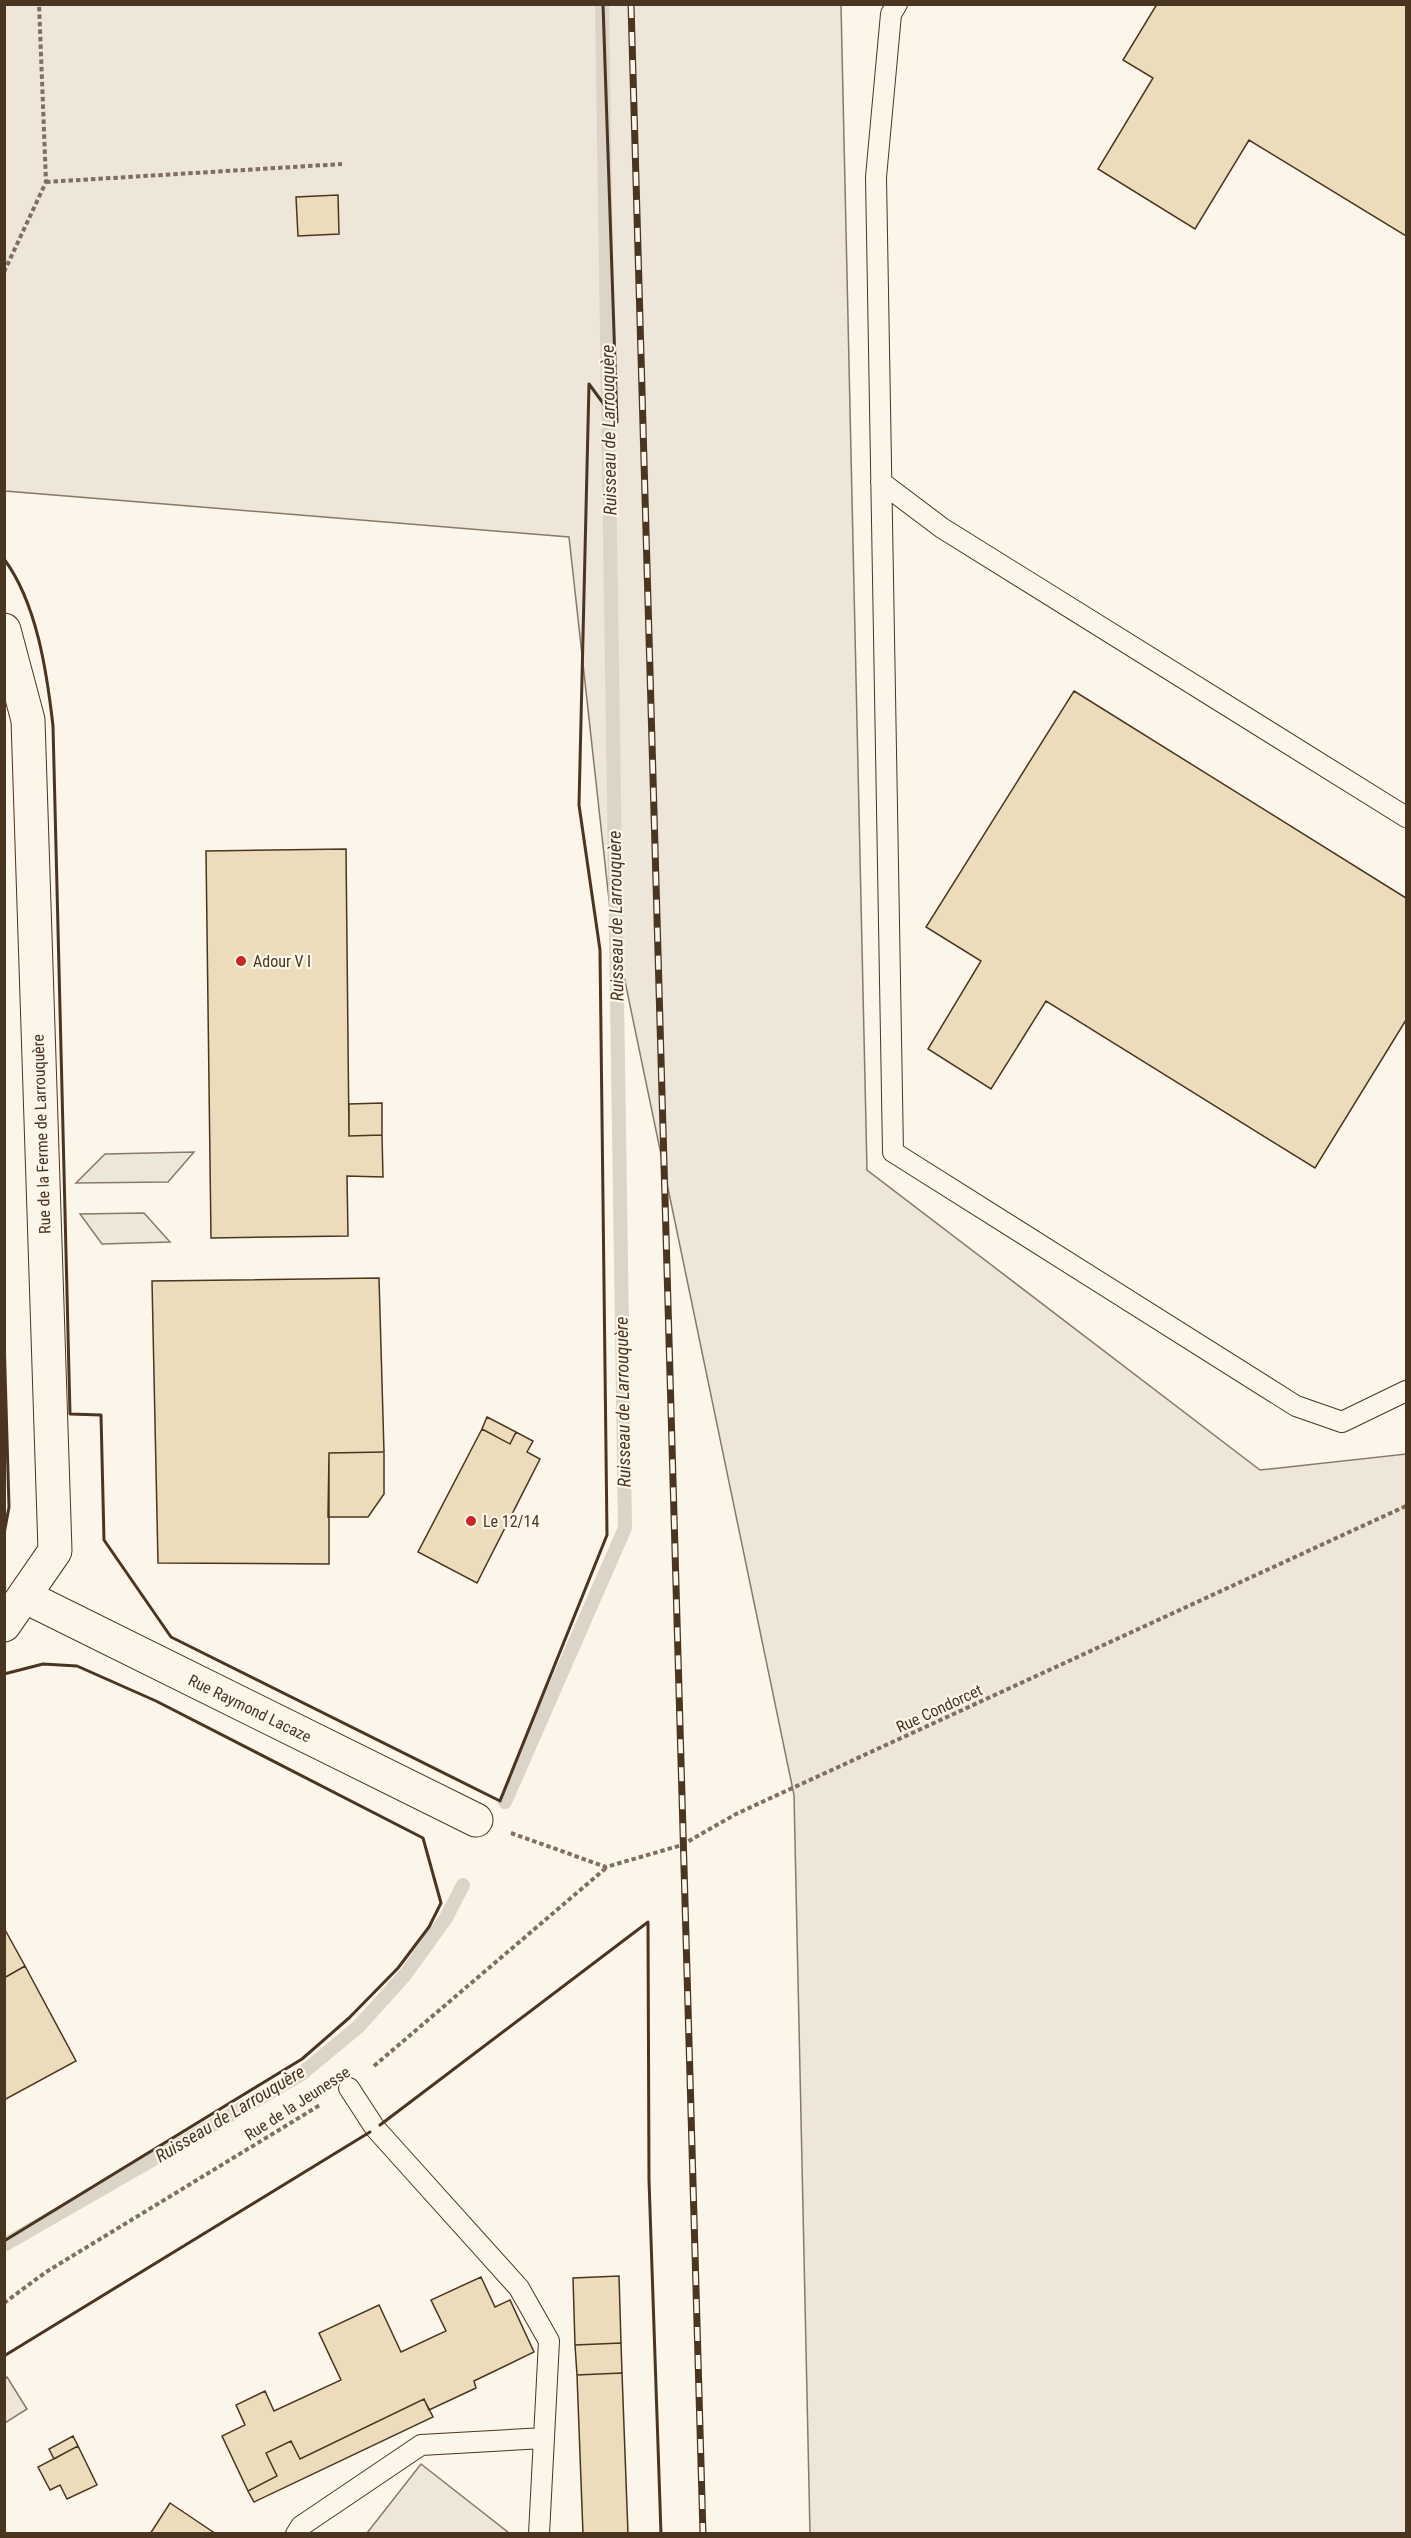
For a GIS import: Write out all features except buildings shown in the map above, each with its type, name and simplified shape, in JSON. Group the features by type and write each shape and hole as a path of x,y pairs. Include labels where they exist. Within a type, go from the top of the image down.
{"street":[{"name":"Rue de la Ferme de Larrouquère","path":"4,630 28,720 55,1551 4,1625"},
{"name":"Rue Raymond Lacaze","path":"24,1596 476,1820"}],"lane":[{"path":"897,4 891,14 876,177 894,1152 1296,1406 1342,1422 1407,1391"},
{"path":"881,482 942,528 1407,818"},
{"path":"349,2088 375,2128 519,2288 549,2341 538,2534"},
{"path":"296,2534 301,2526 421,2445 544,2438"}],"path":[{"path":"4,272 46,183 39,4"},
{"path":"46,183 342,164"},
{"name":"Rue Condorcet","path":"606,1867 682,1845 736,1814 1407,1506"},
{"path":"476,1820 606,1867"},
{"name":"Rue de la Jeunesse","path":"4,2303 46,2272 349,2088 606,1867"}],"shaded area":[{"path":"4,5 841,5 867,1170 1260,1470 1406,1454 1406,2533 810,2533 794,1795 610,909 569,537 5,491"},
{"path":"194,1152 168,1182 76,1183 105,1154"},
{"path":"144,1213 170,1242 102,1244 80,1214"},
{"path":"7,2377 27,2409 5,2423 5,2379"},
{"path":"421,2464 509,2533 367,2533"}],"waterway":[{"name":"Ruisseau de Larrouquère","path":"505,1802 625,1528 602,4"},
{"name":"Ruisseau de Larrouquère","path":"4,2245 300,2075 358,2027 405,1975 446,1918 463,1885"}],"railway":[{"path":"631,4 703,2534"}],"wall":[{"path":"4,559 25,596 39,639 53,726 70,1414 101,1415 104,1540 171,1637 500,1801 607,1535 600,950 579,805 589,384 617,422 603,4"},
{"path":"4,1337 9,1507 4,1534"},
{"path":"4,1674 43,1664 77,1666 156,1701 423,1838 441,1903 429,1927 398,1968 349,2018 302,2059 4,2241"},
{"path":"380,2125 648,1922 649,2180 661,2534"},
{"path":"4,2356 370,2132"}],"place":[{"name":"Adour V I","path":"241,961"},
{"name":"Le 12/14","path":"471,1521"}]}
